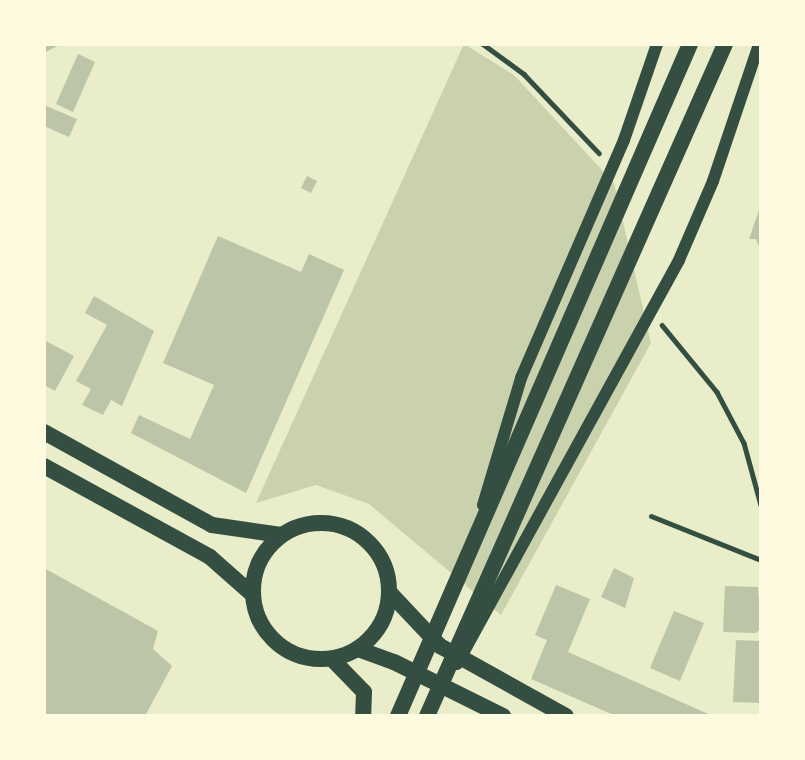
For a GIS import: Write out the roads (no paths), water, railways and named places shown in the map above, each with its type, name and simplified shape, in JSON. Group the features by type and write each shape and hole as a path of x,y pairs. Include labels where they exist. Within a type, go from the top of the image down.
{"main road":[{"path":"398,716 690,44"},
{"path":"429,711 725,44"},
{"path":"44,432 212,525 281,535"},
{"path":"44,466 211,556 252,594 265,631 282,648 305,658 332,659 358,649 385,615 390,593 385,568 373,546 353,530 328,523 303,524 281,535 264,551 252,594"},
{"path":"390,593 440,646 566,716"},
{"path":"358,649 394,662 495,714"},
{"path":"332,659 363,692 363,716"}],"street":[{"path":"474,537 521,378 624,140 657,44"},
{"path":"429,711 494,605 649,320 713,181 759,44"}],"lane":[{"path":"651,516 761,560"}]}
